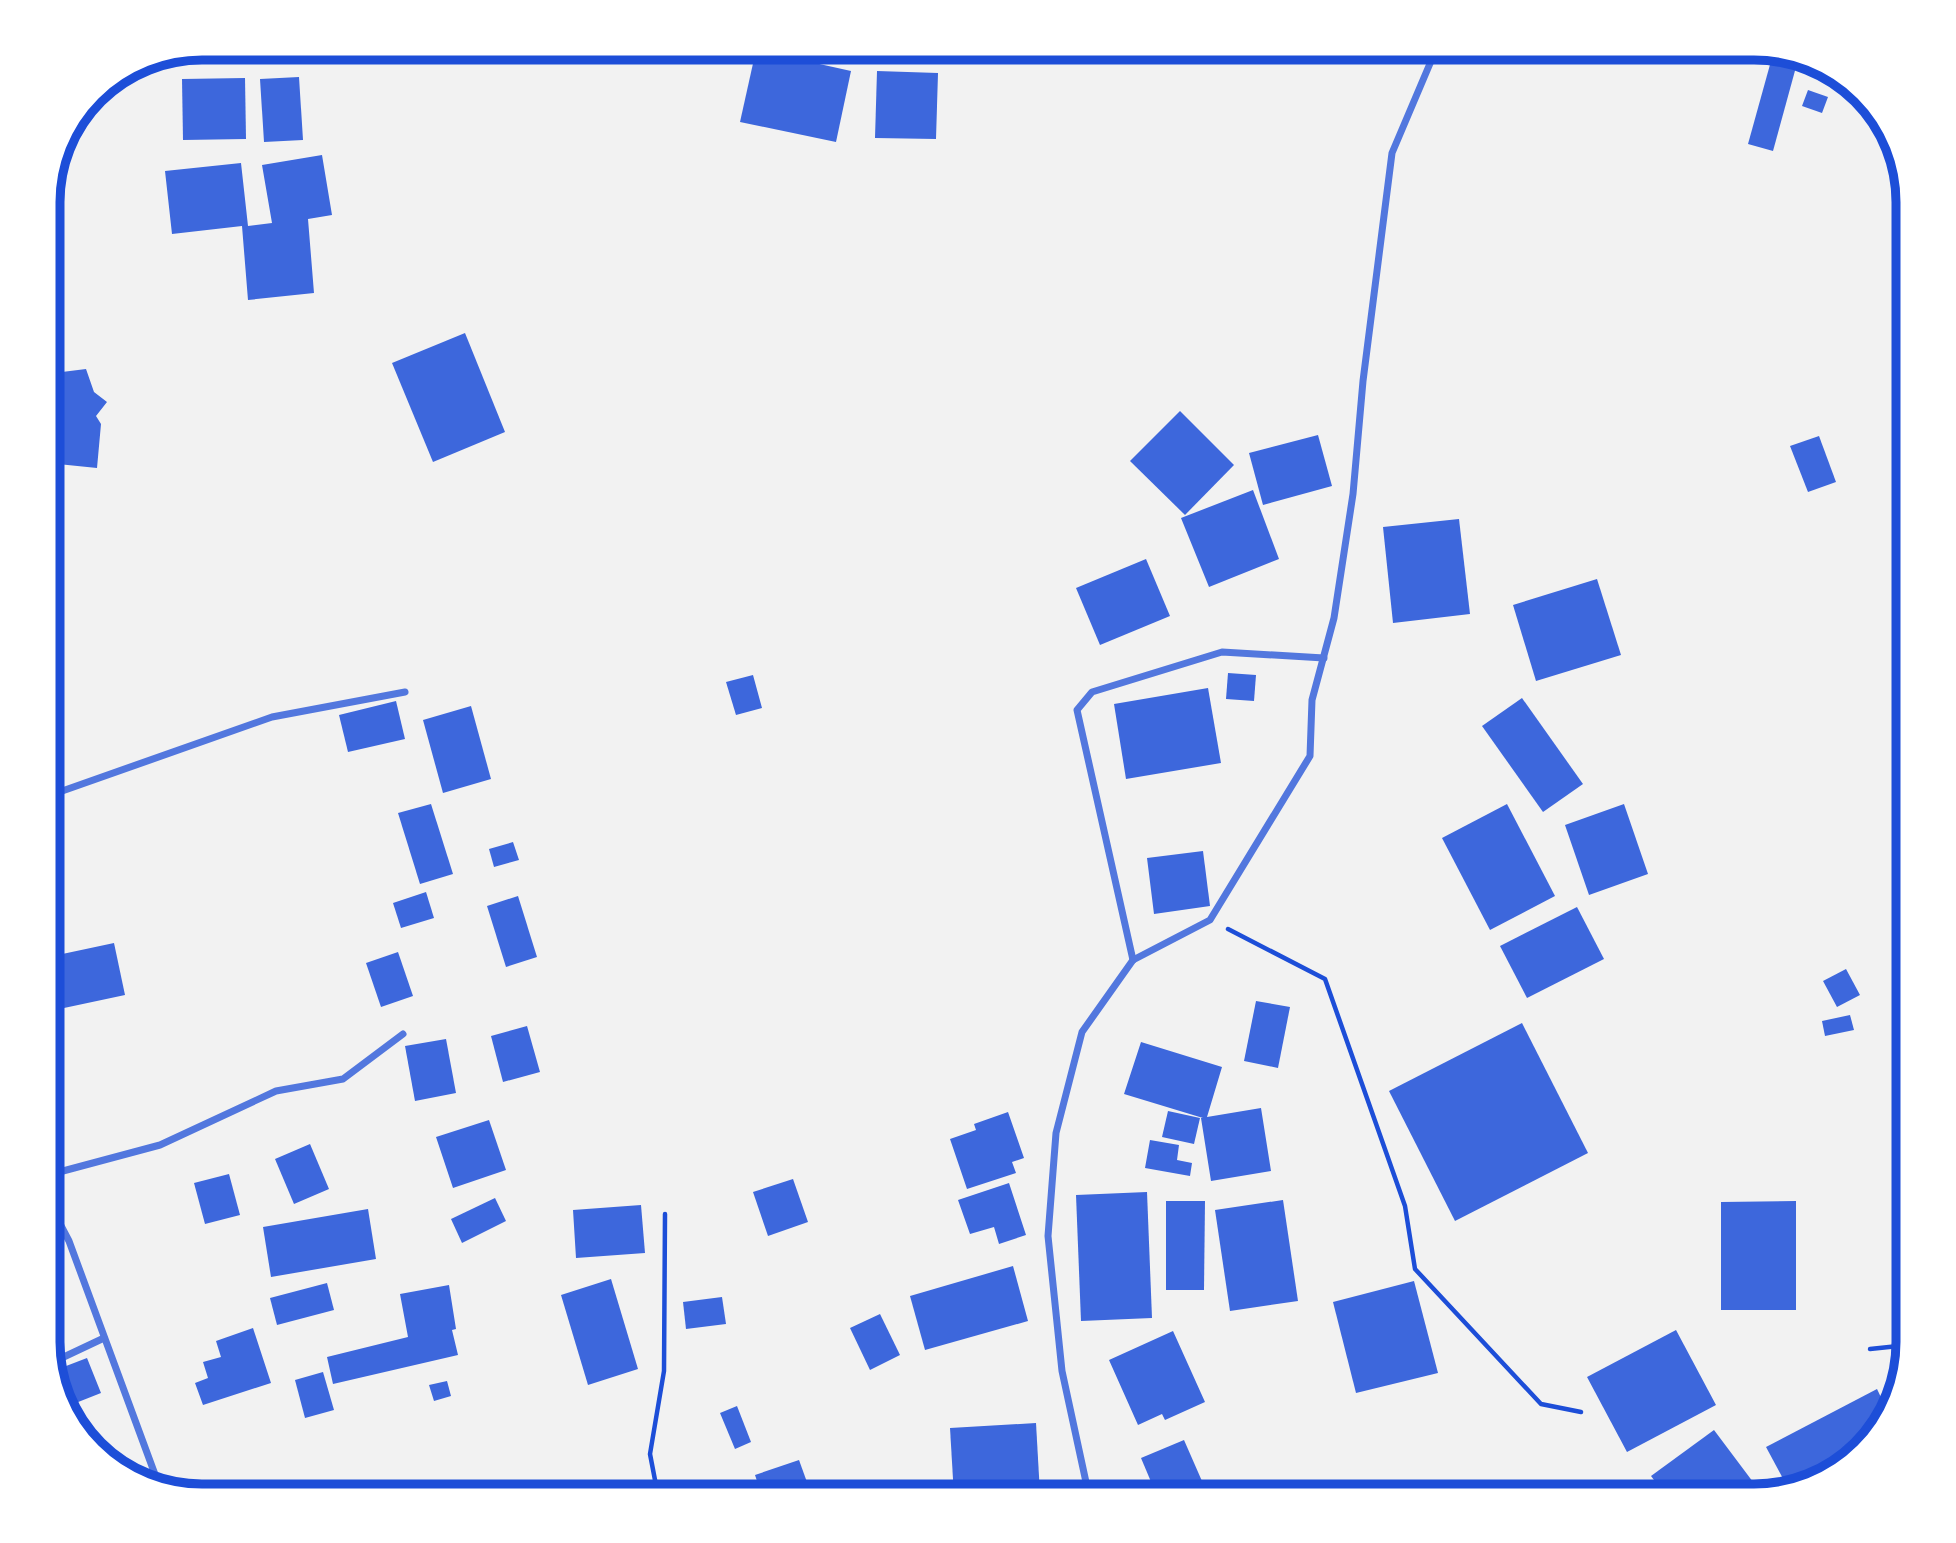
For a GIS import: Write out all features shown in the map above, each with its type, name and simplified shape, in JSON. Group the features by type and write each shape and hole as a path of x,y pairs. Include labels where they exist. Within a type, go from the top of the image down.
{"street":[{"path":"1086,1484 1062,1371 1048,1236 1056,1133 1082,1032 1133,960 1210,920 1310,756 1312,700 1335,618 1353,494 1363,381 1392,153 1431,60"},
{"path":"70,148 85,121"},
{"path":"1133,960 1077,710 1092,692 1222,652 1324,658"},
{"path":"60,792 272,717 405,692"},
{"path":"60,1172 160,1145 276,1091 343,1079 403,1034"},
{"path":"60,1224 69,1241 155,1476"},
{"path":"61,1358 104,1338"}],"path":[{"path":"1210,920 1325,979 1405,1206 1415,1269 1541,1404 1581,1412"},
{"path":"657,1484 650,1454 663,1371 666,1214"},
{"path":"1870,1349 1896,1346"}],"building":[{"path":"754,60 801,60 851,71 836,142 740,122"},
{"path":"1771,61 1796,67 1773,151 1748,144"},
{"path":"877,71 938,73 936,139 875,138"},
{"path":"299,77 303,140 264,142 260,79"},
{"path":"245,78 246,139 183,140 182,79"},
{"path":"1808,90 1828,97 1822,113 1802,106"},
{"path":"322,155 332,215 308,219 314,293 248,300 242,226 172,234 165,171 241,163 248,226 272,223 262,165"},
{"path":"465,333 505,432 433,462 392,363"},
{"path":"86,369 94,392 107,402 96,416 101,424 97,468 60,464 60,371"},
{"path":"1180,411 1234,465 1185,515 1130,461"},
{"path":"1318,435 1332,486 1263,505 1249,453"},
{"path":"1819,436 1836,482 1808,492 1790,446"},
{"path":"1253,490 1279,559 1209,587 1181,518"},
{"path":"1459,519 1470,614 1393,623 1383,527"},
{"path":"1146,559 1170,616 1100,645 1076,588"},
{"path":"1597,579 1621,655 1536,681 1513,605"},
{"path":"1228,673 1256,675 1254,701 1226,699"},
{"path":"753,675 762,708 736,715 726,682"},
{"path":"1208,688 1221,763 1126,779 1114,704"},
{"path":"1522,698 1583,784 1543,812 1482,726"},
{"path":"396,701 405,739 348,752 339,715"},
{"path":"471,706 491,779 443,793 423,720"},
{"path":"431,804 453,874 420,884 398,813"},
{"path":"1507,804 1555,896 1490,930 1442,838"},
{"path":"1624,804 1648,874 1589,895 1565,825"},
{"path":"513,842 519,860 494,867 489,849"},
{"path":"1203,851 1210,906 1154,914 1147,858"},
{"path":"426,892 434,918 401,928 393,903"},
{"path":"518,896 537,957 506,967 487,906"},
{"path":"1577,907 1604,959 1527,998 1500,946"},
{"path":"114,943 125,995 64,1008 60,989 60,955"},
{"path":"398,952 413,996 381,1007 366,963"},
{"path":"1846,969 1860,995 1837,1007 1823,981"},
{"path":"1256,1001 1290,1007 1278,1068 1244,1061"},
{"path":"1850,1015 1854,1030 1825,1036 1822,1021"},
{"path":"1522,1023 1588,1153 1455,1221 1389,1091"},
{"path":"527,1026 540,1072 503,1082 491,1036"},
{"path":"446,1039 456,1093 415,1101 405,1046"},
{"path":"1141,1042 1222,1067 1207,1117 1261,1108 1271,1171 1211,1181 1203,1118 1124,1094"},
{"path":"1168,1111 1200,1118 1194,1144 1162,1137"},
{"path":"1008,1112 1024,1158 1012,1162 1016,1173 967,1189 950,1139 976,1130 974,1124"},
{"path":"489,1120 506,1170 453,1188 436,1137"},
{"path":"1150,1140 1179,1145 1177,1160 1192,1163 1190,1176 1145,1168"},
{"path":"310,1144 329,1189 294,1204 275,1159"},
{"path":"229,1174 240,1215 205,1224 194,1183"},
{"path":"793,1179 808,1222 768,1236 753,1192"},
{"path":"1009,1183 1026,1235 999,1244 994,1227 970,1234 958,1200"},
{"path":"1147,1192 1152,1318 1081,1321 1076,1195"},
{"path":"495,1198 506,1221 462,1243 451,1219"},
{"path":"1283,1200 1298,1301 1230,1311 1215,1210"},
{"path":"1166,1201 1205,1201 1204,1290 1166,1290"},
{"path":"1796,1201 1796,1310 1721,1310 1721,1202"},
{"path":"641,1205 645,1253 576,1258 573,1210"},
{"path":"368,1209 376,1259 271,1277 263,1227"},
{"path":"1013,1266 1028,1321 925,1350 910,1296"},
{"path":"611,1279 638,1369 588,1385 561,1295"},
{"path":"1414,1281 1438,1373 1356,1393 1333,1302"},
{"path":"327,1283 334,1310 277,1325 270,1298"},
{"path":"449,1285 456,1329 452,1330 458,1355 333,1384 327,1357 408,1337 400,1294"},
{"path":"722,1297 726,1324 686,1329 683,1302"},
{"path":"880,1314 900,1355 870,1370 850,1328"},
{"path":"253,1328 271,1383 203,1405 195,1383 208,1378 203,1362 221,1357 216,1341"},
{"path":"1676,1330 1716,1405 1627,1452 1587,1377"},
{"path":"1173,1331 1205,1402 1165,1420 1162,1414 1138,1425 1109,1360"},
{"path":"87,1358 101,1393 74,1404 62,1367"},
{"path":"323,1372 334,1410 305,1418 295,1380"},
{"path":"447,1381 451,1396 434,1401 429,1385"},
{"path":"1877,1389 1883,1402 1873,1420 1848,1448 1809,1473 1784,1481 1766,1447"},
{"path":"737,1406 751,1442 735,1449 720,1413"},
{"path":"1036,1423 1039,1484 953,1484 950,1428"},
{"path":"1714,1430 1754,1484 1657,1484 1651,1476"},
{"path":"1184,1440 1203,1484 1152,1484 1141,1458"},
{"path":"799,1460 808,1484 758,1484 755,1475"}]}
